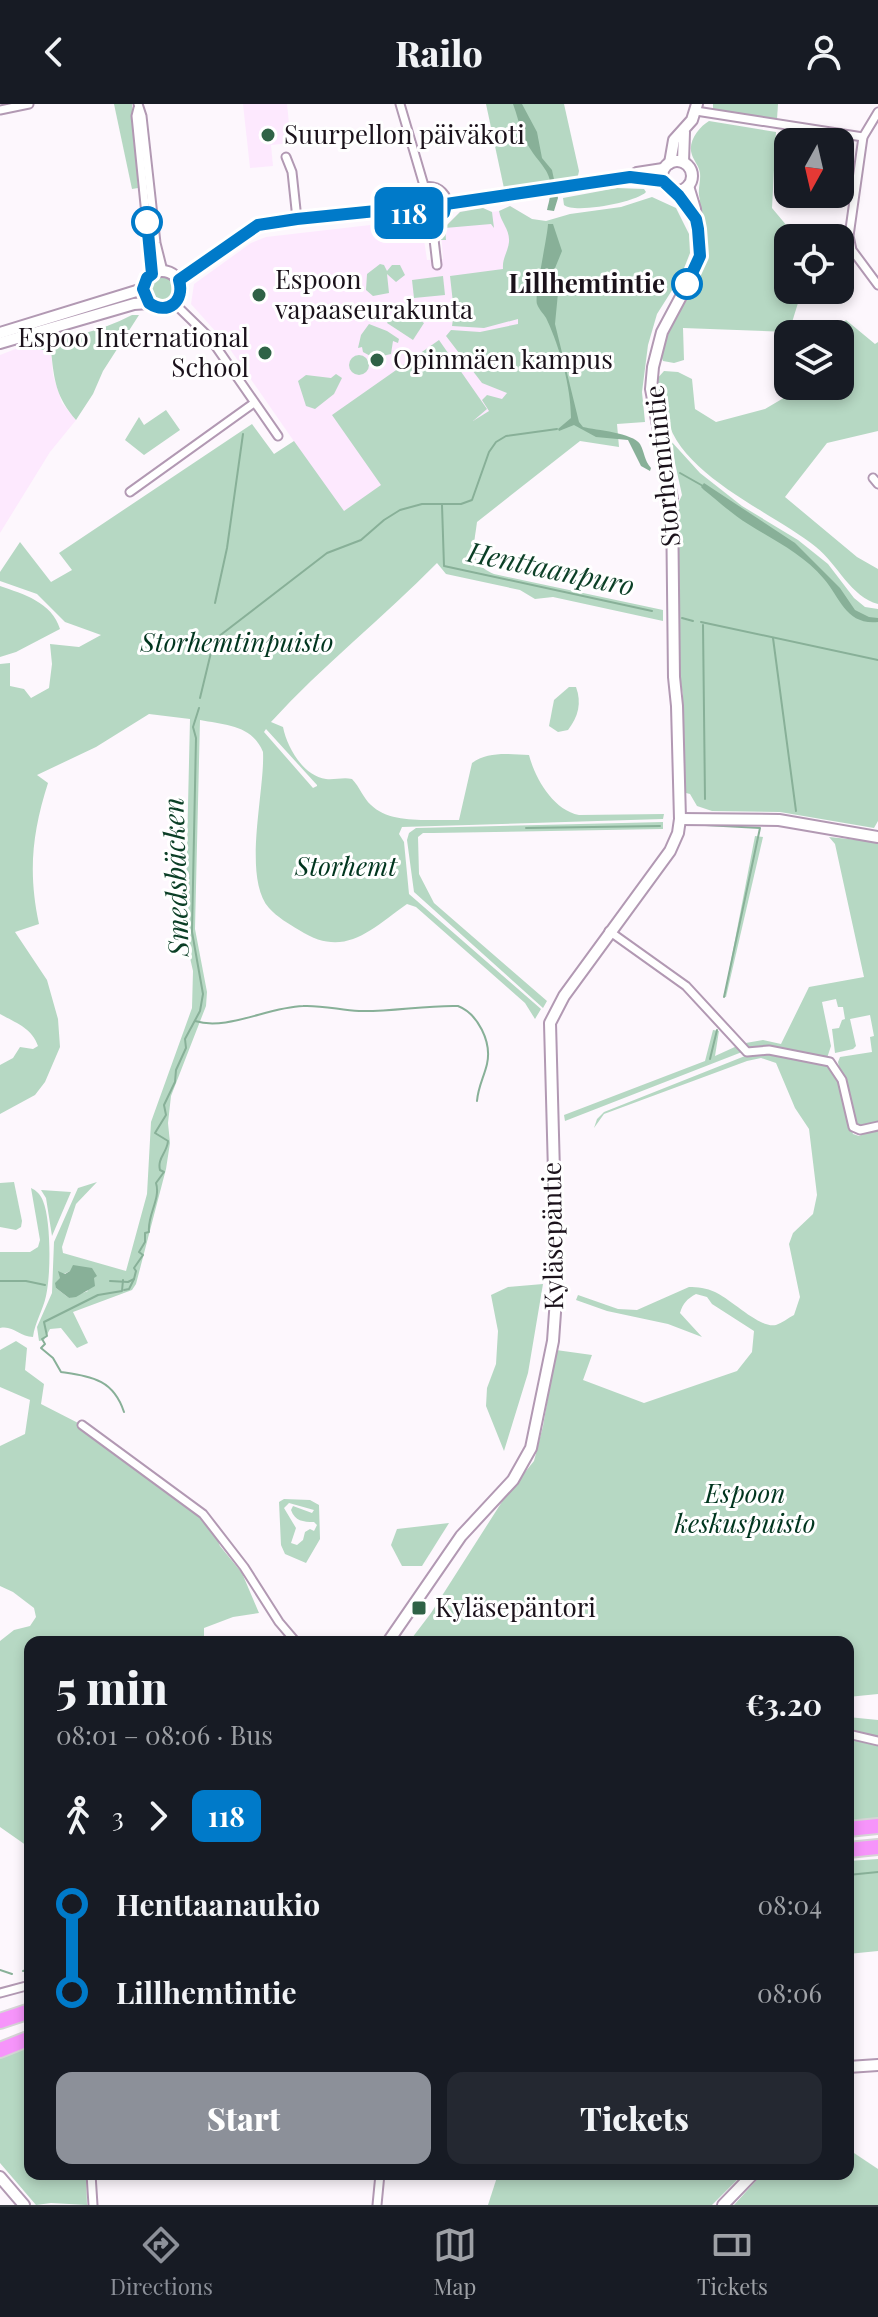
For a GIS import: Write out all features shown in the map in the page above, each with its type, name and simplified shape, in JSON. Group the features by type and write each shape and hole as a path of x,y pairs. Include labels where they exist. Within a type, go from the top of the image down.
{"highway":[{"path":"854,1828 878,1826"},
{"path":"854,1849 878,1847"},
{"path":"0,2011 24,2005"},
{"path":"0,2021 24,2013"},
{"path":"0,2039 24,2032"},
{"path":"0,2050 24,2040"}],"main road":[{"path":"663,181 674,140 684,132 697,108"},
{"path":"674,191 688,186 692,173 683,162 684,132"},
{"path":"630,177 683,162"},
{"path":"446,204 630,177 663,181 696,219"},
{"name":"Storhemtintie","path":"680,819 673,665 672,499 651,389 662,332 698,263 701,249 688,186"},
{"path":"425,189 437,190 446,204 444,213 432,222 420,219 413,208 417,194 425,189"},
{"path":"179,280 258,225 413,208"},
{"path":"149,303 143,289 147,278 158,272 179,280"},
{"path":"0,343 134,304 149,303 162,309 175,304 181,294 179,280"},
{"path":"0,333 143,289"},
{"path":"680,819 779,820 878,837"},
{"name":"Kyläsepäntie","path":"392,1636 461,1536 513,1480 531,1448 553,1341 557,1299 550,1023 556,1008 609,931 670,851 680,819"},
{"path":"854,2067 878,2065"},
{"path":"0,2177 24,2205"},
{"path":"723,2205 747,2180"}],"street":[{"path":"0,110 29,104"},
{"path":"400,104 425,189"},
{"path":"138,106 142,116 158,272"},
{"path":"697,108 863,137"},
{"path":"878,112 863,137 849,236 852,250 878,285"},
{"path":"286,157 292,172 297,219"},
{"path":"432,222 437,265"},
{"path":"175,304 210,338 278,436"},
{"path":"130,492 254,403"},
{"path":"609,931 686,986 747,1052 769,1050 830,1062 842,1080 853,1127 860,1130 878,1126"},
{"path":"82,1425 203,1514 291,1636"},
{"path":"854,1735 878,1741"},
{"path":"0,1993 24,1987"},
{"path":"91,2180 93,2205"},
{"path":"377,2205 379,2180"}],"shaded area":[{"name":"Suurpellon päiväkoti","path":"243,104 287,104 291,143 271,145 273,166 250,168"},
{"path":"513,104 522,104 537,132 542,158 552,170 558,198 554,211 547,210 551,185 549,176 523,135"},
{"name":"Opinmäen kampus","path":"510,206 532,219 518,348 510,388 489,411 343,512 225,342 191,304 194,284 251,243 266,237 405,221 423,233 427,260 443,259 441,231 460,212 483,208 490,212 500,211"},
{"path":"548,224 553,224 562,251 553,273 558,293 555,324 579,422 583,427 636,440 650,471 641,466 628,440 596,437 574,425 558,429 571,418 569,394 556,343 537,299"},
{"path":"28,344 30,350 51,350 53,375 62,403 76,420 50,452 0,533 0,355"},
{"path":"704,483 795,543 840,588 855,610 878,618 878,622 867,622 851,615 807,562 731,512 701,487"},
{"path":"73,1265 92,1268 97,1276 94,1278 95,1286 69,1298 56,1288 55,1283 60,1278 58,1271 65,1274"}],"green space":[{"path":"114,104 132,104 138,188 132,189"},
{"path":"486,104 564,104 579,171 577,180 505,193"},
{"path":"713,104 778,104 777,119 713,111"},
{"path":"709,121 774,132 772,208 785,224 774,224 774,304 798,304 793,320 774,320 774,331 683,328 684,360 674,363 663,361 663,343 699,278 704,257 704,230 696,202 700,200 700,173 691,150 701,127"},
{"path":"617,188 644,189 646,192 631,200 606,206 580,208 564,205 563,198"},
{"path":"429,196 436,199 439,206 436,213 429,216 422,213 419,206 422,199"},
{"path":"652,197 676,208 689,234 690,253 681,276 657,314 648,345 642,392 645,422 617,424 619,447 580,441 477,522 474,553 480,564 494,574 663,610 663,621 553,597 535,599 520,590 446,574 437,563 271,722 283,727 292,751 303,767 326,779 352,779 371,805 390,816 413,820 459,820 472,763 492,755 506,754 529,755 546,792 570,812 579,815 664,814 663,819 402,827 399,834 404,842 409,894 541,1009 535,1019 525,1003 416,907 407,904 368,932 343,942 315,938 295,928 269,908 261,894 256,856 263,752 245,731 200,720 195,929 207,992 206,1006 171,1096 166,1169 132,1290 73,1312 88,1343 77,1348 61,1328 50,1329 44,1340 39,1341 37,1327 52,1293 54,1242 78,1188 97,1182 76,1204 62,1247 63,1253 126,1271 147,1194 151,1122 192,1008 193,971 185,936 190,719 149,714 96,747 37,775 48,783 33,853 39,924 15,932 47,980 58,1019 60,1047 45,1082 35,1095 0,1114 0,1065 13,1058 20,1047 33,1049 38,1046 28,1030 0,1014 0,664 10,663 10,686 24,689 31,698 49,688 52,664 50,644 79,647 101,635 65,622 37,594 0,581 0,572 20,542 51,582 72,570 59,553 252,424 274,454 294,441 344,511 381,485 332,415 439,340 487,409 473,421 489,411 482,400 487,395 502,399 507,393 482,383 446,336 451,330 480,332 518,324 518,319 484,328 452,326 454,312 450,276 503,269 509,237 499,211 510,206 532,219 546,221 570,214 621,207","holes":["266,729 317,785 317,786 313,788 264,732","70,1271 88,1291 69,1298 56,1288 61,1278 59,1272 64,1274"]},
{"path":"483,208 492,212 494,228 491,224 445,228 446,240 441,240 441,231 460,212"},
{"path":"380,264 387,271 392,265 400,265 405,275 396,282 387,274 389,293 373,296 366,290 367,274"},
{"path":"443,276 445,295 414,298 412,280"},
{"path":"162,277 171,281 175,290 171,299 162,303 153,299 149,290 153,281"},
{"path":"376,302 383,305 386,312 383,319 376,322 369,319 366,312 369,305"},
{"path":"398,306 424,323 413,340 387,323"},
{"path":"139,315 76,420 57,388 51,350 30,350 28,344 82,334"},
{"path":"369,324 399,339 398,343 393,341 391,354 374,358 363,352 362,347 358,348 361,335"},
{"path":"854,327 875,344 878,342 878,431 827,443 785,497 857,557 878,569 878,604 852,588 816,547 728,489 686,453 673,433 666,411 658,411 656,380 664,371 678,372 692,379 695,409 716,422 765,409 780,400 854,400"},
{"path":"359,355 366,358 369,365 366,372 359,375 352,372 349,365 352,358"},
{"path":"336,374 342,378 334,394 315,409 306,406 298,381 306,375 331,378"},
{"path":"166,410 180,430 144,455 125,440 139,417 144,425"},
{"path":"670,440 700,473 742,506 798,540 828,564 854,598 865,607 878,609 878,821 874,828 780,812 712,811 697,806 690,794 686,793 683,783 683,695 678,667 677,506 682,495"},
{"path":"0,586 44,606 60,629 0,657"},
{"path":"569,687 576,687 578,710 568,730 558,732 549,726 554,700"},
{"path":"663,822 663,829 423,833 418,837 419,874 434,903 547,1001 543,1008 414,892 407,840 409,833 416,828"},
{"path":"755,836 763,837 724,997"},
{"path":"829,837 878,842 878,1124 859,1129 851,1119 838,1062 840,1057 872,1052 870,1037 874,1036 870,1015 850,1019 856,1046 835,1053 832,1029 839,1028 845,1019 843,1007 838,1007 836,999 822,1002 831,1046 827,1058 750,1049 740,1044 763,1040 781,1044 809,987 864,977 835,844"},
{"path":"713,1030 719,1031 715,1056 737,1046 742,1052 565,1121 564,1115 705,1061"},
{"name":"Espoon keskuspuisto","path":"762,1052 824,1063 841,1085 853,1134 859,1136 878,1128 878,1694 854,1696 854,1636 414,1636 505,1497 534,1461 556,1350 592,1355 583,1380 644,1403 737,1371 752,1352 754,1331 712,1304 707,1297 696,1294 684,1304 680,1313 702,1337 668,1324 607,1311 576,1300 578,1295 618,1309 637,1310 695,1287 715,1292 769,1325 776,1325 794,1315 800,1297 789,1244 793,1233 813,1214 817,1195 809,1129 795,1108 776,1063 761,1058 747,1061 604,1114 594,1128 604,1112"},
{"path":"14,1182 22,1221 21,1227 16,1230 0,1227 0,1183"},
{"path":"31,1188 38,1193 46,1210 49,1248 46,1296 33,1337 0,1328 0,1252 30,1252 38,1247 40,1240"},
{"path":"41,1190 71,1192 52,1236 46,1198"},
{"path":"543,1284 528,1373 504,1451 486,1406 487,1388 496,1364 498,1331 491,1295 508,1287"},
{"path":"16,1341 27,1348 25,1370 44,1384 41,1404 82,1425 211,1524 220,1546 242,1573 259,1613 233,1617 204,1628 204,1636 24,1636 24,1844 0,1827 0,1641 14,1630 30,1626 36,1617 34,1608 0,1586 0,1446 25,1434 30,1400 0,1387 0,1350"},
{"path":"284,1499 310,1500 319,1505 320,1539 306,1563 285,1554 281,1545 279,1502","holes":["289,1503 314,1510 312,1513 293,1506 291,1510 297,1519 317,1525 314,1531 310,1529 305,1532 303,1540 297,1545 291,1543 296,1528 284,1508"]},
{"path":"449,1523 422,1566 402,1566 391,1545 397,1529"},
{"path":"854,1718 878,1720 878,1819 854,1821"},
{"path":"878,1859 878,1951 854,1953 854,1861"},
{"path":"24,2047 24,2180 86,2180 87,2205 36,2205 0,2163 0,2056"},
{"path":"854,2153 878,2169 878,2205 734,2205 757,2180 854,2180"},
{"path":"496,2180 737,2180 712,2205 488,2205"}],"waterway":[{"name":"Smedsbäcken","path":"200,698 214,640 327,553 361,540 400,510 422,504 461,504 472,500 489,452 496,442 506,436 557,429"},
{"path":"215,603 227,548 243,434"},
{"path":"680,473 703,486"},
{"name":"Henttaanpuro","path":"442,505 444,566 652,611"},
{"name":"Henttaanpuro","path":"682,618 693,621"},
{"name":"Henttaanpuro","path":"701,622 878,660"},
{"path":"703,625 705,799"},
{"path":"773,638 796,811"},
{"name":"Smedsbäcken","path":"110,1281 128,1282 134,1279 134,1268 143,1255 139,1252 145,1242 145,1233 149,1232 157,1195 156,1183 164,1172 160,1170 160,1162 168,1141 155,1133 166,1115 164,1105 186,1048 185,1039 200,1011 203,994 192,932 196,738 193,727 199,708"},
{"path":"705,825 760,828 724,997"},
{"path":"526,828 660,826"},
{"path":"195,1021 220,1023 303,1006 359,1011 458,1006 477,1022 487,1047 487,1064 477,1101"},
{"path":"710,1059 717,1030"},
{"path":"124,1290 129,1289 134,1279"},
{"path":"123,1280 122,1291 98,1295 44,1322 47,1336 42,1339 45,1344 41,1348 53,1358 61,1372 92,1378 107,1386 124,1412"},
{"name":"Smedsbäcken","path":"0,1281 45,1285"},
{"path":"854,1874 878,1872"},
{"path":"0,1970 12,1974"}],"bus line":[{"name":"118","path":"147,222 152,274 143,289 149,303 162,309 178,301 181,294 179,280 258,225 386,210 414,213 420,219 432,222 441,217 446,204 630,177 663,181 696,219 700,256 687,284"}],"place":[{"name":"Suurpellon päiväkoti","path":"268,135"},
{"name":"Lillhemtintie","path":"687,284"},
{"name":"Espoon vapaaseurakunta","path":"259,295"},
{"name":"Espoo International School","path":"265,353"},
{"name":"Opinmäen kampus","path":"377,360"},
{"name":"Kyläsepäntori","path":"419,1608"}],"park label":[{"name":"Storhemtinpuisto","path":"237,643"},
{"name":"Storhemt","path":"346,867"}]}
